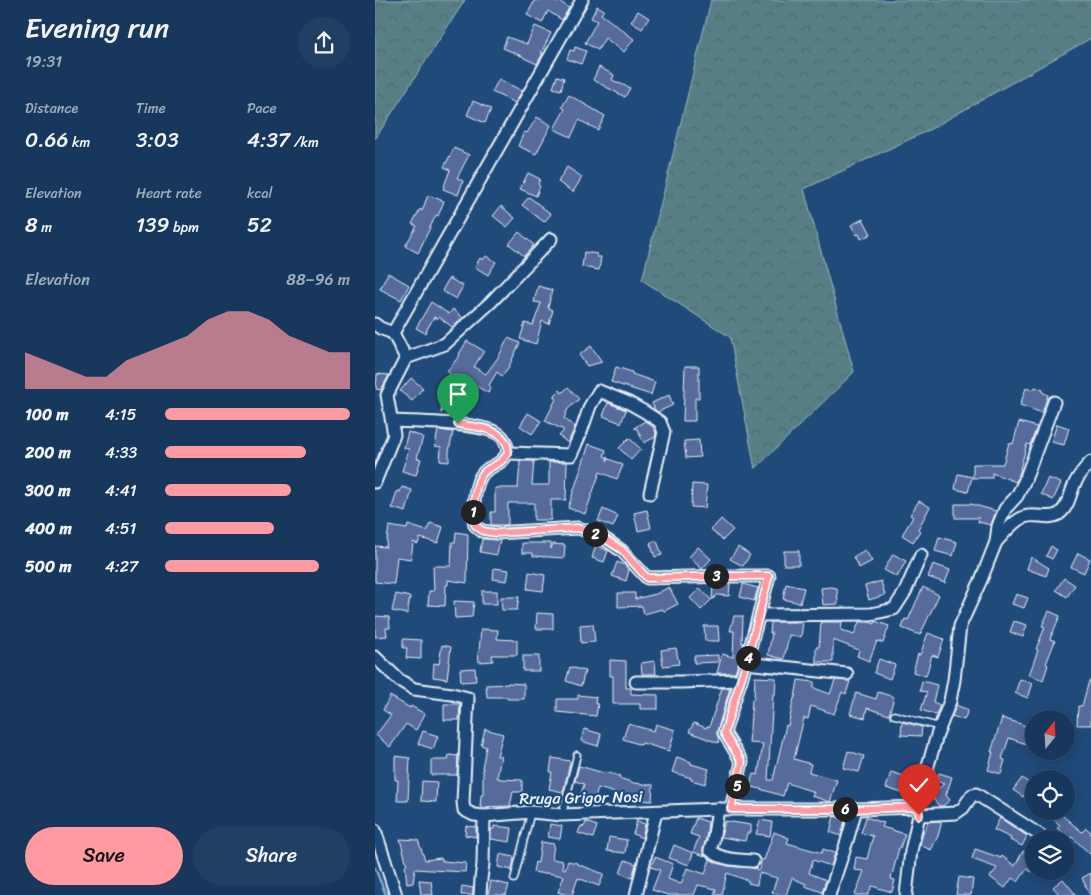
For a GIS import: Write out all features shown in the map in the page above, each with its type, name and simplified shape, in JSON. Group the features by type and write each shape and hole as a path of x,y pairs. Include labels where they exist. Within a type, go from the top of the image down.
{"street":[{"path":"393,333 583,0"},
{"path":"375,482 393,435 387,395 406,358 445,344 491,302 551,240"},
{"path":"375,324 393,333 406,358"},
{"path":"508,453 571,455 590,406 599,391 629,403 660,422 664,432 649,493"},
{"path":"906,895 922,786 955,680 960,626 997,542 998,526 1005,509 1017,496 1025,480 1054,402"},
{"path":"392,422 458,424 489,430 500,435 507,444 508,453 501,462 489,467 482,474 473,504 475,525 483,531 496,533 578,528 599,535 622,550 647,578 769,576 746,663 724,733 742,762 731,809"},
{"path":"997,542 1017,520 1028,516 1046,517 1059,514 1067,504 1075,483 1083,470 1091,462"},
{"path":"759,615 871,614 894,609 905,592 921,555"},
{"path":"375,657 399,680 414,689 468,698 463,802 465,810 474,815 484,816 480,895"},
{"path":"746,663 847,674"},
{"path":"636,682 741,680"},
{"name":"Rruga Grigor Nosi","path":"484,816 531,812 562,815 718,809 856,809 956,813 963,808 972,795 977,794 1032,830"},
{"path":"718,809 710,850 726,858 753,861"},
{"path":"829,895 856,809"},
{"path":"638,894 656,812"},
{"path":"375,830 396,895"}],"lane":[{"path":"893,715 940,727"},
{"path":"562,815 577,755"},
{"path":"514,879 531,812"}],"green space":[{"path":"375,0 465,0 375,139"},
{"path":"711,0 1091,0 1091,38 927,131 804,189 854,372 755,469 730,337 642,280"}],"building":[{"path":"535,0 553,0 558,3 559,1 569,8 562,20 548,11 542,23 527,15"},
{"path":"597,6 604,10 601,14 634,39 624,52 605,38 598,50 585,43 597,21 591,18"},
{"path":"638,11 649,18 642,29 631,22"},
{"path":"535,26 551,33 537,64 503,48 507,37 527,44"},
{"path":"575,47 586,51 581,64 567,59 570,50 574,51"},
{"path":"599,67 614,75 612,80 630,88 625,97 593,80"},
{"path":"557,76 564,78 561,90 553,88"},
{"path":"499,79 522,91 515,103 492,92"},
{"path":"569,95 605,116 598,130 579,120 571,137 554,129 565,109 562,107"},
{"path":"473,101 491,109 485,123 467,115"},
{"path":"537,117 551,125 536,154 518,146 524,132 527,133"},
{"path":"454,148 469,155 457,178 463,181 458,195 443,189 450,170 444,167"},
{"path":"567,167 582,177 573,192 558,182"},
{"path":"528,173 540,179 538,184 540,186 536,196 520,189"},
{"path":"428,195 444,201 418,253 405,246 417,226 412,224 420,209 422,211"},
{"path":"529,197 551,214 544,222 522,205"},
{"path":"501,206 515,218 507,227 493,216"},
{"path":"863,219 871,234 861,239 851,225"},
{"path":"519,232 534,245 524,256 509,244"},
{"path":"584,252 597,254 597,257 601,257 599,270 582,267"},
{"path":"486,256 496,262 488,275 475,267 480,258 483,260"},
{"path":"388,273 409,285 401,300 380,289"},
{"path":"449,278 463,286 456,299 442,291"},
{"path":"538,286 552,290 548,308 553,310 549,324 542,321 536,344 520,339 525,323 533,325 541,303 534,302"},
{"path":"431,302 449,314 453,309 463,318 452,327 439,317 437,319 434,317 425,333 416,328"},
{"path":"508,338 520,343 502,376 497,372 489,385 491,387 488,393 473,384 468,389 464,385 441,413 445,391 455,379 447,371 460,355 467,341 484,351 474,367 486,374 499,356"},
{"path":"591,346 602,362 587,366 579,355"},
{"path":"685,366 699,366 699,398 695,398 695,421 683,421"},
{"path":"616,367 655,382 651,395 611,382"},
{"path":"377,374 389,375 381,390 376,389"},
{"path":"411,378 423,388 412,401 400,391"},
{"path":"568,387 579,399 568,409 564,418 575,427 568,443 559,436 564,430 545,421 556,399 553,397 560,390 562,393"},
{"path":"1035,387 1043,390 1042,392 1048,395 1042,413 1020,405 1026,388 1033,390"},
{"path":"669,395 673,405 658,412 655,410 652,403"},
{"path":"608,403 626,410 621,423 603,416"},
{"path":"528,413 541,421 532,434 520,426"},
{"path":"645,421 653,427 656,433 655,437 644,443 637,429 634,428"},
{"path":"1019,422 1037,427 1030,445 1027,444 1016,482 992,473 992,478 973,478 973,464 1003,464 1009,443 1013,444"},
{"path":"1057,424 1069,428 1064,445 1051,442"},
{"path":"438,430 453,432 449,462 440,461 441,447 435,446"},
{"path":"408,432 423,437 417,458 421,459 416,475 402,471 409,449 404,448"},
{"path":"629,438 641,449 631,460 619,448"},
{"path":"699,440 700,457 686,458 684,441"},
{"path":"589,444 606,450 604,456 608,458 607,461 609,459 623,465 617,479 600,472 585,514 568,508"},
{"path":"520,461 534,461 532,485 549,485 549,462 567,462 566,500 551,500 551,520 534,520 534,503 508,503 508,525 491,525 491,512 495,512 495,488 518,488"},
{"path":"958,474 972,477 968,492 955,489"},
{"path":"1048,478 1061,483 1053,500 1041,494"},
{"path":"692,484 707,485 705,508 691,507"},
{"path":"402,487 412,490 406,512 392,508 397,491 400,492"},
{"path":"919,501 930,507 913,542 902,535 913,517 910,515"},
{"path":"955,504 971,504 996,511 991,525 978,522 979,518 955,518"},
{"path":"603,509 618,516 613,527 598,521"},
{"path":"647,510 651,528 638,531 634,513"},
{"path":"721,519 733,530 723,540 711,530"},
{"path":"430,523 443,527 438,543 420,538 418,544 413,542 411,559 397,557 394,584 375,582 375,546 386,547 389,526 407,529 408,525 427,531"},
{"path":"456,532 468,534 467,583 448,580 445,606 428,605 429,591 434,591 433,566 451,566 452,542 455,542"},
{"path":"939,537 957,542 953,556 935,551"},
{"path":"482,539 500,540 497,555 480,552"},
{"path":"657,541 662,555 655,557 650,543"},
{"path":"522,543 551,543 551,549 553,544 565,545 564,558 533,556 533,553 522,553"},
{"path":"596,545 608,551 604,562 592,558"},
{"path":"1051,546 1057,550 1052,559 1046,556"},
{"path":"698,547 711,559 702,569 689,557"},
{"path":"738,547 750,555 743,566 730,559"},
{"path":"865,550 872,561 859,568 853,557"},
{"path":"784,551 799,551 799,565 784,565"},
{"path":"1078,553 1090,559 1084,573 1071,567"},
{"path":"893,554 906,561 897,577 884,570"},
{"path":"1031,557 1049,568 1046,576 1027,569"},
{"path":"617,562 625,565 629,570 626,581 612,576"},
{"path":"933,564 950,570 945,583 928,577"},
{"path":"494,568 509,570 507,581 493,579"},
{"path":"529,572 545,575 543,591 527,589"},
{"path":"1064,578 1075,585 1067,597 1056,590"},
{"path":"881,581 885,595 869,600 865,586"},
{"path":"713,584 730,584 729,596 717,595 712,600"},
{"path":"743,584 758,588 754,601 740,597"},
{"path":"786,584 804,588 800,603 783,599"},
{"path":"669,587 678,604 664,611 662,609 644,614 642,606 618,607 618,593 635,593 635,599 656,594"},
{"path":"923,587 939,595 920,635 902,628 905,619 908,620"},
{"path":"700,588 711,600 701,610 690,598"},
{"path":"821,588 837,588 838,604 823,605"},
{"path":"482,591 497,591 497,604 482,604"},
{"path":"396,594 410,597 407,614 392,611"},
{"path":"1016,594 1028,598 1024,608 1012,604"},
{"path":"501,597 519,597 517,610 502,610"},
{"path":"454,601 474,602 472,617 455,618"},
{"path":"1049,611 1060,616 1050,639 1055,641 1046,664 1048,665 1043,680 1029,675 1038,650 1036,649 1045,627 1042,626"},
{"path":"537,613 553,614 553,629 536,629"},
{"path":"375,616 389,617 390,628 386,628 387,636 375,637"},
{"path":"734,616 743,616 742,643 744,643 739,661 735,673 717,673 722,654 733,657 734,631 730,631"},
{"path":"875,621 889,626 883,643 877,641 869,661 857,656 859,650 833,640 833,662 816,662 816,647 819,647 821,622 842,622 841,630 854,635 859,622 875,624"},
{"path":"1014,621 1027,625 1023,637 1010,632"},
{"path":"771,622 803,622 801,637 789,635 784,659 768,655 772,633 770,633"},
{"path":"593,624 595,642 581,643 580,625"},
{"path":"704,626 718,626 719,641 705,641"},
{"path":"481,629 498,630 497,639 517,640 517,655 492,655 493,661 479,662 478,652"},
{"path":"928,633 944,639 938,657 932,655 926,676 913,672 918,654 920,655"},
{"path":"403,639 421,640 421,659 406,658 407,648 403,648"},
{"path":"442,645 451,647 447,679 433,677 434,663 439,664"},
{"path":"676,648 679,664 663,666 661,650"},
{"path":"718,655 718,662 694,663 694,656"},
{"path":"523,656 539,656 539,671 523,671"},
{"path":"879,659 895,665 890,679 874,673"},
{"path":"610,660 626,661 626,688 631,688 631,694 658,695 658,709 640,709 640,704 613,704 613,676 610,676"},
{"path":"655,661 656,674 642,674 641,663"},
{"path":"570,667 585,671 581,686 566,681"},
{"path":"475,668 476,681 461,682 460,669"},
{"path":"755,677 776,678 775,695 773,694 768,780 773,780 798,680 814,682 814,688 830,694 835,680 850,681 846,694 842,692 834,714 811,706 808,719 804,718 794,759 811,764 809,772 837,780 830,802 812,796 814,792 787,783 783,796 750,786 753,774 758,775 763,744 749,743"},
{"path":"1020,679 1033,683 1028,698 1015,693"},
{"path":"922,681 937,685 933,702 940,705 936,715 921,710 927,692 920,691"},
{"path":"1089,681 1091,681 1091,725 1077,725 1078,706 1082,706"},
{"path":"524,684 524,699 487,697 486,685"},
{"path":"722,688 730,688 717,731 718,743 689,732 694,723 706,728 707,726 709,727"},
{"path":"878,692 894,697 889,715 867,708 865,718 850,714 856,693 876,699"},
{"path":"578,695 596,697 595,704 598,704 596,716 557,712 557,699 578,699"},
{"path":"390,696 410,708 411,706 425,714 416,730 406,724 390,747 376,735 391,715 383,710"},
{"path":"444,704 460,704 459,720 444,720"},
{"path":"956,705 968,710 964,720 952,716"},
{"path":"1002,718 1025,726 1025,744 1009,738 1002,759 1005,760 1001,774 988,770 993,752 991,752"},
{"path":"902,722 922,727 921,736 901,735"},
{"path":"628,724 654,731 656,724 675,730 669,751 623,739"},
{"path":"485,729 503,734 497,756 501,756 497,778 522,780 522,792 513,792 510,806 480,807 481,795 483,795 482,768 486,747 481,745"},
{"path":"584,729 601,734 598,746 581,741"},
{"path":"423,731 438,736 433,749 418,744"},
{"path":"848,751 864,756 859,772 843,768"},
{"path":"449,755 458,756 457,775 431,775 431,760 448,760"},
{"path":"395,756 410,758 408,801 397,801 398,780 395,780"},
{"path":"677,757 691,762 691,764 709,769 705,784 672,772"},
{"path":"552,758 570,761 563,792 549,789"},
{"path":"579,766 620,776 619,778 634,783 653,785 652,801 639,800 598,788 593,805 579,801 584,784 575,781"},
{"path":"891,772 907,777 902,793 886,788"},
{"path":"939,773 952,777 946,795 950,800 943,806 939,806 930,795 944,784 937,781"},
{"path":"1022,778 1025,780 1025,794 1023,797 1013,790"},
{"path":"422,781 437,782 436,802 421,801"},
{"path":"834,816 845,820 841,836 830,832"},
{"path":"866,817 884,823 882,827 905,834 899,848 891,879 895,880 892,892 872,886 868,895 855,895 864,871 854,870 856,857 867,859 873,836 861,833"},
{"path":"696,818 708,822 703,848 705,856 693,852 699,837 690,834"},
{"path":"1000,818 1025,835 1025,840 1022,846 994,830"},
{"path":"760,820 772,822 770,836 756,834"},
{"path":"1054,820 1068,820 1082,832 1086,828 1091,832 1091,855 1075,840 1075,830 1059,830 1057,828 1060,825"},
{"path":"637,821 645,824 642,838 633,834"},
{"path":"725,821 751,825 751,833 747,833 745,841 721,837"},
{"path":"586,822 597,826 593,838 578,833 581,826 584,827"},
{"path":"928,822 941,822 941,825 931,850 920,845"},
{"path":"550,824 562,826 560,839 548,837"},
{"path":"466,826 476,827 476,837 465,835"},
{"path":"494,826 512,828 510,842 491,839 491,829 494,829"},
{"path":"774,832 789,838 787,843 822,853 823,849 835,853 831,866 813,860 809,873 826,880 822,892 805,886 806,884 792,878 786,895 780,895 772,892 777,878 759,873 757,885 727,873 722,895 714,895 716,889 698,885 694,895 668,895 652,890 660,870 651,867 655,857 673,864 668,879 681,884 687,868 705,874 710,859 728,866 759,870"},
{"path":"609,837 627,840 625,853 607,851"},
{"path":"400,839 418,840 425,860 441,858 442,861 466,863 465,872 415,869 413,883 407,884 405,865 407,865"},
{"path":"541,842 554,844 552,859 563,861 562,868 565,869 568,861 604,874 599,886 578,878 572,895 558,892 564,876 533,872 535,862 538,863"},
{"path":"674,845 693,853 689,865 669,858"},
{"path":"975,849 1001,858 1002,856 1015,866 1023,851 1025,852 1025,872 1018,882 1012,878 1005,888 990,877 997,868 972,859"},
{"path":"500,854 514,857 512,870 498,867"},
{"path":"625,860 636,864 632,878 620,873"},
{"path":"1091,873 1091,895 1090,895 1082,878"},
{"path":"959,877 973,879 971,895 956,895"},
{"path":"419,880 431,881 433,895 421,895"},
{"path":"1064,880 1076,895 1060,895 1053,887"},
{"path":"491,881 509,885 506,895 488,895"},
{"path":"462,886 473,888 473,895 461,895"}],"waterway":[{"path":"375,868 386,895"}],"route":[{"path":"458,424 489,430 500,435 507,444 508,453 501,462 489,467 479,480 473,504 473,515 475,525 483,531 496,533 578,528 599,535 622,550 647,578 769,576 746,663 724,733 742,762 731,809 918,807 919,815"}]}
